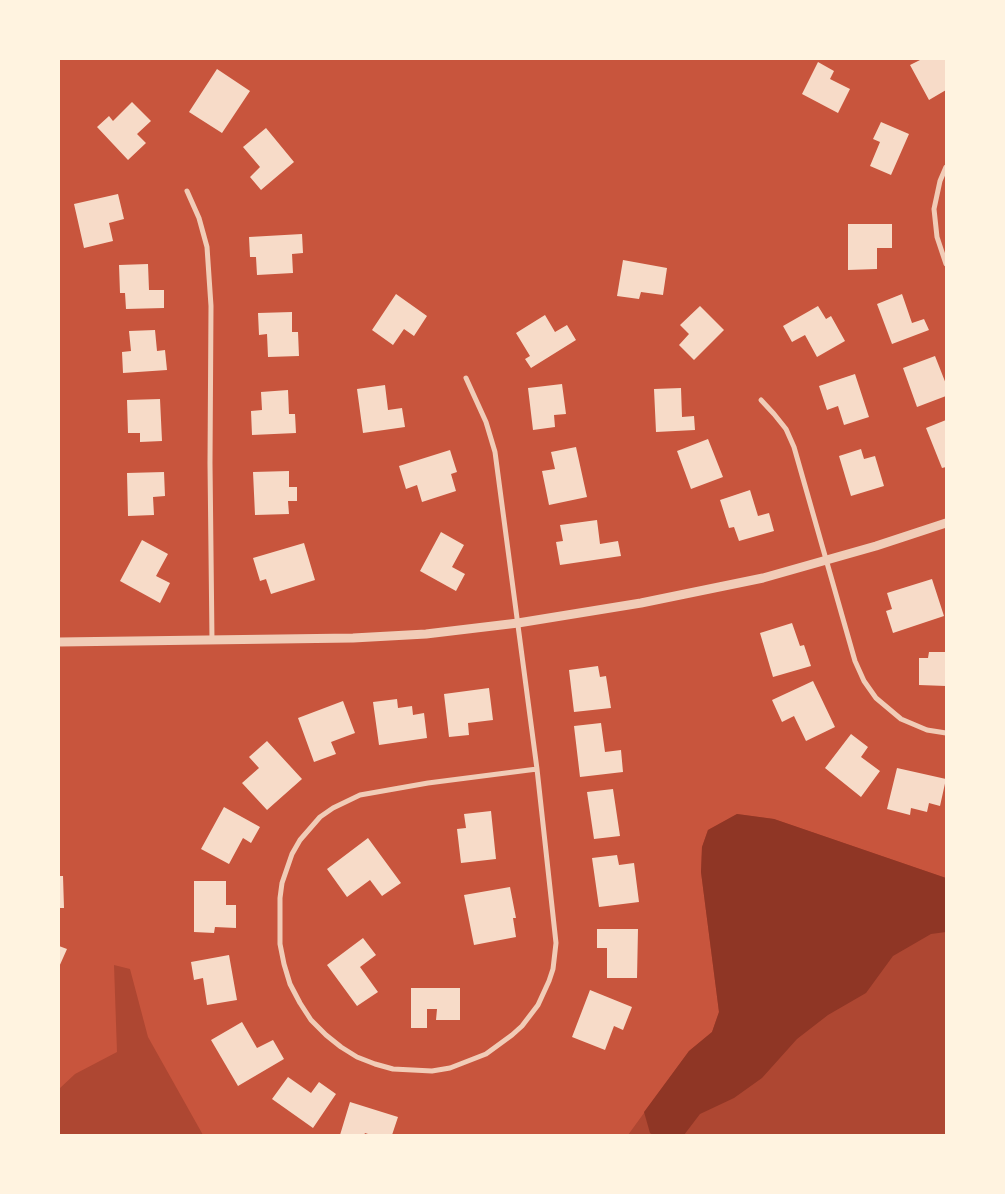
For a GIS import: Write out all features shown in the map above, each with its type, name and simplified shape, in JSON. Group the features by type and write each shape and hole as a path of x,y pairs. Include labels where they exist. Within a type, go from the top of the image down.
{"street":[{"path":"946,167 938,188 934,209 937,237 946,264"},
{"path":"187,191 199,218 207,248 211,306 212,641"},
{"path":"466,378 486,422 495,452 537,769 556,942 551,975 538,1005 522,1026 486,1054 450,1068 432,1071 393,1069 357,1057 341,1047 311,1020 300,1003 290,984 280,944 282,883 292,854 300,840 320,817 333,808 360,795 428,783 537,769"},
{"path":"761,400 786,429 794,447 855,661 864,681 876,698 901,719 927,730 946,733"},
{"path":"59,642 353,638 426,634 518,624 651,602 763,578 827,561 946,523"}],"shaded area":[{"path":"737,814 774,819 946,878 946,1135 628,1135 689,1051 712,1032 719,1012 701,872 702,847 708,830"},
{"path":"737,814 774,819 946,878 946,932 931,934 893,956 866,993 828,1015 797,1039 762,1078 734,1098 700,1114 684,1135 653,1135 650,1133 644,1112 689,1051 712,1032 719,1012 701,872 702,847 708,830"},
{"path":"114,965 130,969 148,1037 203,1135 59,1135 59,1089 75,1074 117,1052"}],"building":[{"path":"922,59 946,59 946,90 929,100 910,65"},
{"path":"818,62 834,71 830,79 850,89 838,113 802,94"},
{"path":"217,69 250,91 222,133 189,112"},
{"path":"132,102 151,121 137,134 146,143 128,160 97,127 109,116 113,121"},
{"path":"881,122 909,134 891,175 870,166 880,142 873,139"},
{"path":"266,128 294,162 261,190 250,177 260,167 243,147"},
{"path":"118,194 124,219 109,223 113,241 84,248 74,204"},
{"path":"848,224 892,224 892,248 877,248 877,269 848,270"},
{"path":"302,234 303,253 292,254 293,273 257,275 256,257 250,257 249,237"},
{"path":"623,260 667,268 663,295 641,292 639,299 617,296"},
{"path":"148,264 149,290 164,290 164,308 126,309 125,293 120,293 119,265"},
{"path":"396,294 427,316 414,336 404,329 393,345 372,330"},
{"path":"902,294 912,323 924,319 929,330 892,344 877,304"},
{"path":"700,306 724,330 694,360 679,345 689,334 680,325"},
{"path":"818,306 826,319 831,316 845,341 817,357 805,335 792,342 783,326"},
{"path":"292,312 292,332 298,332 299,356 268,357 267,334 259,335 258,313"},
{"path":"545,315 555,332 567,325 576,340 531,368 525,359 530,356 516,333"},
{"path":"155,330 157,351 165,350 167,370 123,373 122,352 131,351 129,331"},
{"path":"935,356 946,384 946,396 917,407 903,368"},
{"path":"855,374 869,417 844,425 838,406 827,410 819,386"},
{"path":"562,384 566,414 554,415 555,427 533,430 528,388"},
{"path":"385,385 388,410 402,408 405,427 363,433 357,389"},
{"path":"681,388 682,417 694,416 695,430 656,432 654,389"},
{"path":"288,390 289,414 295,414 296,433 252,435 251,411 262,410 261,392"},
{"path":"160,399 162,441 140,442 140,433 128,433 127,400"},
{"path":"946,420 946,467 942,468 926,428"},
{"path":"708,439 723,477 691,489 677,451"},
{"path":"576,447 587,497 549,505 542,471 555,469 551,452"},
{"path":"861,449 864,459 875,456 884,486 851,496 839,456"},
{"path":"450,450 457,472 451,474 456,491 422,502 417,485 406,489 399,466"},
{"path":"289,471 289,487 297,487 297,501 288,501 289,514 255,515 253,472"},
{"path":"164,472 165,496 153,497 154,515 128,516 127,473"},
{"path":"750,490 758,516 769,513 774,531 739,541 734,527 729,528 720,500"},
{"path":"597,520 600,544 618,541 621,556 560,565 556,542 563,541 560,525"},
{"path":"441,532 464,545 452,567 465,574 456,591 420,571"},
{"path":"142,540 168,554 156,576 170,583 160,603 120,581"},
{"path":"304,543 315,580 271,594 266,579 260,581 253,558"},
{"path":"932,579 944,616 893,633 886,611 892,609 887,593"},
{"path":"792,623 800,646 804,645 811,666 773,677 760,633"},
{"path":"929,652 946,652 946,686 919,685 919,658 928,658"},
{"path":"598,666 600,677 606,676 611,708 574,712 569,670"},
{"path":"813,681 835,727 806,741 794,716 782,722 772,700"},
{"path":"489,688 493,720 468,723 469,735 449,737 444,694"},
{"path":"397,699 398,708 412,706 413,715 424,713 427,738 379,745 373,702"},
{"path":"343,701 355,733 331,742 336,754 314,762 298,718"},
{"path":"601,723 605,752 621,750 623,772 580,777 574,726"},
{"path":"851,734 868,747 861,757 880,771 861,797 825,768"},
{"path":"267,741 302,779 267,810 242,783 259,768 249,757"},
{"path":"897,768 946,779 940,806 929,803 927,812 911,808 910,815 887,809"},
{"path":"613,789 620,836 594,839 587,792"},
{"path":"224,807 260,827 251,843 243,838 229,864 201,849"},
{"path":"491,811 496,859 461,863 457,829 466,828 464,814"},
{"path":"368,838 401,883 382,896 370,880 347,897 327,869"},
{"path":"617,855 619,865 634,863 639,902 599,907 592,858"},
{"path":"59,876 63,876 64,908 59,908"},
{"path":"194,881 226,881 226,905 236,905 236,928 215,927 214,933 194,932"},
{"path":"510,887 516,918 513,918 516,937 474,945 464,895"},
{"path":"597,929 638,929 637,978 607,978 607,948 597,948"},
{"path":"363,938 376,955 360,967 378,992 357,1006 327,965"},
{"path":"59,946 67,949 59,967"},
{"path":"229,955 237,1000 207,1005 203,978 194,980 191,962"},
{"path":"411,988 460,988 460,1020 436,1020 437,1009 427,1009 427,1028 411,1028"},
{"path":"590,990 632,1007 623,1030 614,1026 605,1050 572,1037"},
{"path":"242,1022 257,1048 273,1040 284,1059 238,1086 211,1040"},
{"path":"288,1077 311,1093 319,1082 336,1094 313,1128 272,1099"},
{"path":"350,1102 398,1117 392,1135 371,1135 365,1133 364,1135 340,1135"}]}
